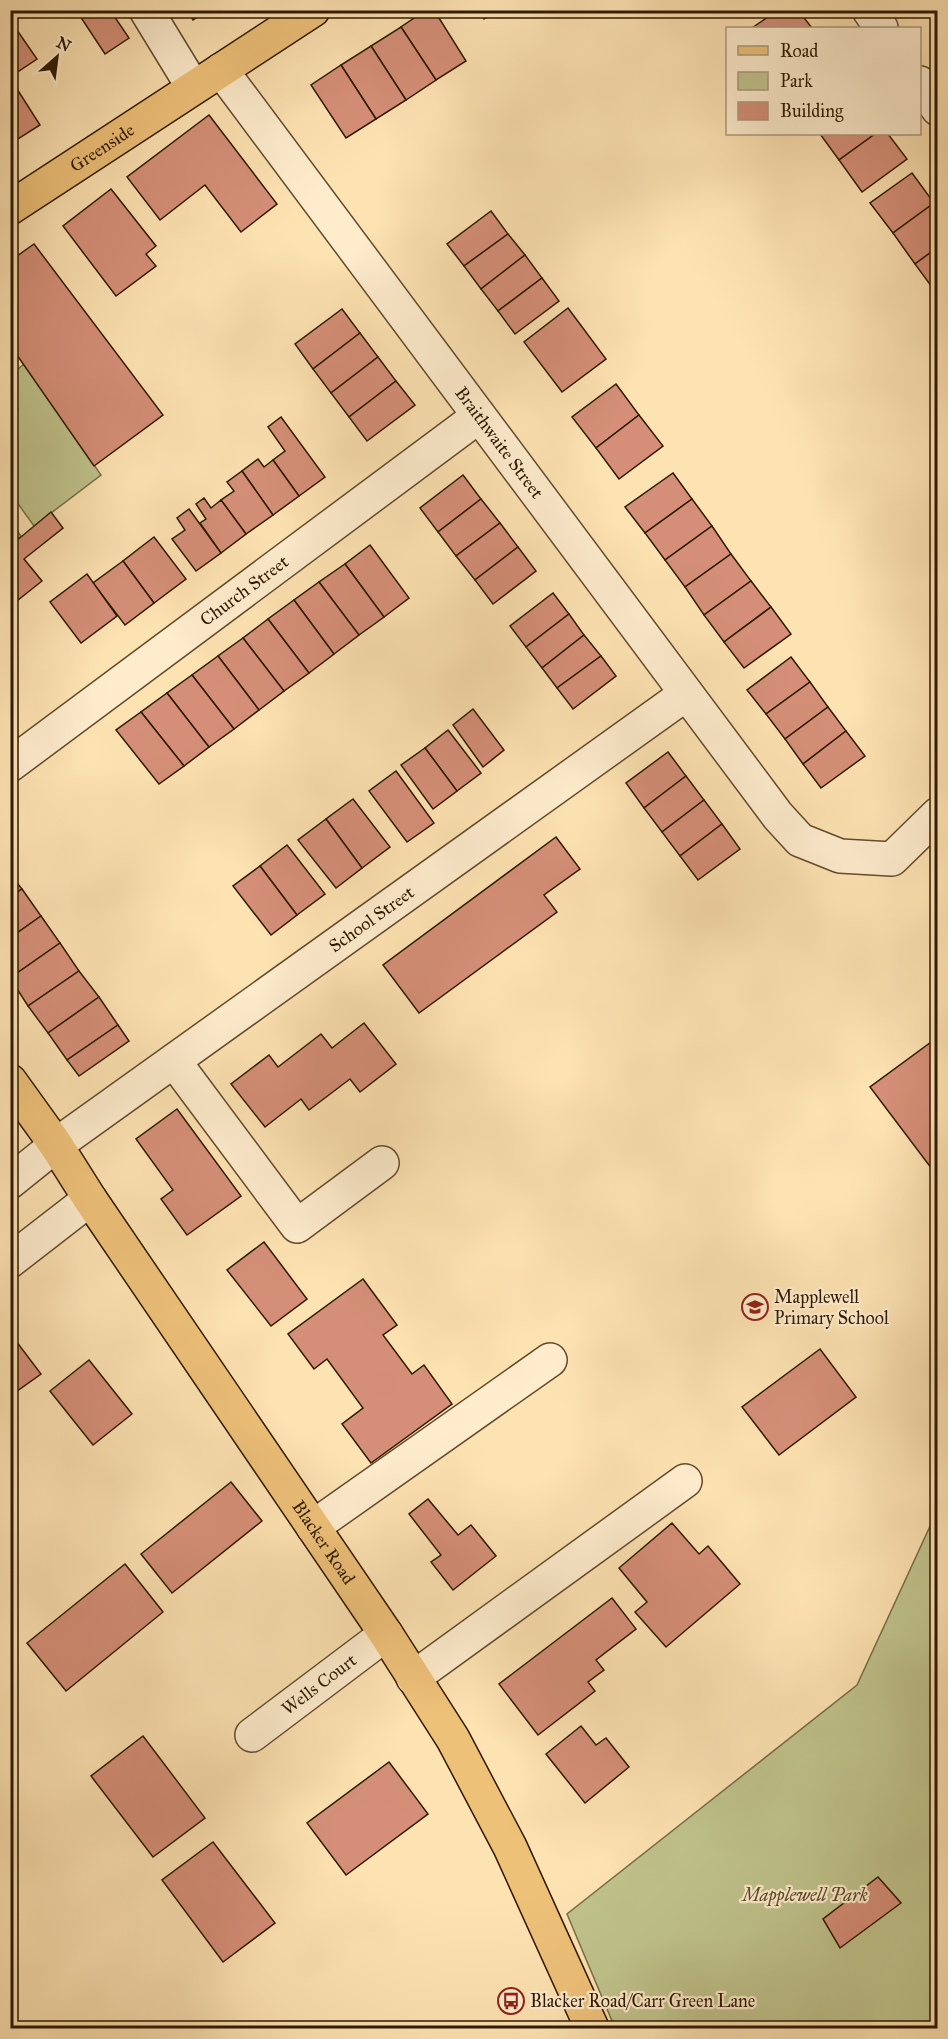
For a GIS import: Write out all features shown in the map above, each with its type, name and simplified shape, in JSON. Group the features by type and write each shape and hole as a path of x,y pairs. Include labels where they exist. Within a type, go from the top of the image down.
{"main road":[{"name":"Greenside","path":"10,208 313,10"},
{"name":"Blacker Road","path":"10,1082 56,1145 90,1199 386,1634 453,1739 510,1847 592,2028"}],"street":[{"path":"146,10 193,87"},
{"path":"869,10 880,27"},
{"name":"Braithwaite Street","path":"221,70 778,816 801,840 840,856 892,859 938,814"},
{"path":"921,84 938,109"},
{"name":"Church Street","path":"10,765 479,416"},
{"name":"School Street","path":"10,1182 56,1145 687,694"},
{"path":"174,1061 297,1226 382,1163"},
{"path":"10,1261 90,1199"},
{"path":"313,1527 550,1360"},
{"path":"413,1678 685,1481"},
{"name":"Wells Court","path":"252,1735 386,1634"}],"green space":[{"path":"24,364 101,475 34,526 11,494 11,483 16,478 11,471 10,415 18,409 11,398 11,375"},
{"path":"10,521 21,536 11,546 10,546"},
{"name":"Mapplewell Park","path":"937,1511 937,2028 615,2028 567,1914 857,1685"}],"building":[{"path":"10,10 24,10 10,20"},
{"path":"76,10 110,10 129,38 105,54"},
{"path":"187,10 208,10 193,20"},
{"path":"426,10 434,10 466,61 436,80 401,27"},
{"path":"479,10 497,10 484,19"},
{"path":"778,10 798,10 811,27 753,27"},
{"path":"10,20 37,59 16,73 10,66"},
{"path":"401,27 436,80 406,100 371,46"},
{"path":"371,46 406,100 376,119 341,65"},
{"path":"341,65 376,119 346,138 311,85"},
{"path":"10,78 40,125 10,144"},
{"path":"209,115 277,204 241,232 205,185 160,220 127,177"},
{"path":"821,135 874,135 839,160"},
{"path":"874,135 889,135 907,159 862,192 839,160"},
{"path":"912,173 934,203 893,233 870,203"},
{"path":"111,189 156,246 146,254 156,266 116,296 63,226"},
{"path":"934,203 938,207 938,247 915,264 893,233"},
{"path":"491,211 508,234 464,266 447,244"},
{"path":"508,234 525,255 481,289 464,266"},
{"path":"34,244 163,415 94,466 10,345 10,261"},
{"path":"938,247 938,294 937,294 915,264"},
{"path":"525,255 542,278 498,311 481,289"},
{"path":"542,278 559,301 515,334 498,311"},
{"path":"568,308 606,359 562,392 524,342"},
{"path":"342,309 360,333 313,369 295,344"},
{"path":"360,333 378,357 331,393 313,369"},
{"path":"378,357 396,381 349,417 331,393"},
{"path":"396,381 415,405 367,441 349,417"},
{"path":"616,384 639,415 596,448 572,417"},
{"path":"639,415 663,446 619,479 596,448"},
{"path":"281,417 325,477 299,496 273,460 285,451 268,427"},
{"path":"258,459 264,467 273,460 299,496 273,515 242,471"},
{"path":"242,471 273,515 246,534 221,500 234,491 227,482"},
{"path":"673,473 692,499 645,533 625,507"},
{"path":"463,475 481,499 438,532 420,508"},
{"path":"204,498 211,508 221,500 246,534 221,553 200,523 206,519 196,504"},
{"path":"481,499 500,523 456,556 438,532"},
{"path":"692,499 712,526 665,560 645,533"},
{"path":"189,509 221,553 196,571 172,539 185,530 177,518"},
{"path":"51,512 63,528 24,559 42,581 18,600 10,592 10,546"},
{"path":"500,523 518,547 475,580 456,556"},
{"path":"712,526 731,554 685,587 665,560"},
{"path":"154,537 186,579 154,603 123,561"},
{"path":"370,545 409,598 384,617 345,564"},
{"path":"518,547 536,571 493,604 475,580"},
{"path":"731,554 751,581 704,615 685,587"},
{"path":"123,561 154,603 125,625 93,583"},
{"path":"345,564 384,617 359,635 319,582"},
{"path":"87,574 117,616 81,643 50,602"},
{"path":"751,581 771,607 724,642 704,615"},
{"path":"319,582 359,635 334,654 294,600"},
{"path":"553,593 569,614 526,647 510,626"},
{"path":"294,600 334,654 309,673 268,619"},
{"path":"771,607 791,634 744,668 724,642"},
{"path":"569,614 584,635 542,668 526,647"},
{"path":"268,619 309,673 284,691 243,638"},
{"path":"584,635 601,656 557,688 542,668"},
{"path":"243,638 284,691 259,710 218,656"},
{"path":"218,656 259,710 234,729 192,675"},
{"path":"601,656 616,676 573,709 557,688"},
{"path":"791,657 810,682 766,714 747,690"},
{"path":"192,675 234,729 209,747 167,693"},
{"path":"810,682 828,707 785,739 766,714"},
{"path":"167,693 209,747 184,766 141,712"},
{"path":"828,707 846,731 803,764 785,739"},
{"path":"473,709 504,750 483,767 453,725"},
{"path":"141,712 184,766 159,784 116,730"},
{"path":"448,730 481,773 457,791 425,748"},
{"path":"846,731 865,756 821,788 803,764"},
{"path":"425,748 457,791 433,809 401,765"},
{"path":"668,752 686,776 644,808 626,783"},
{"path":"396,771 434,823 407,842 369,791"},
{"path":"686,776 704,800 662,832 644,808"},
{"path":"353,799 390,847 362,868 326,819"},
{"path":"704,800 722,824 680,856 662,832"},
{"path":"326,819 362,868 336,888 298,840"},
{"path":"722,824 740,849 698,880 680,856"},
{"path":"556,837 580,869 544,895 557,912 419,1013 383,965"},
{"path":"287,845 325,894 297,915 260,866"},
{"path":"260,866 297,915 271,935 233,886"},
{"path":"10,874 22,889 10,897"},
{"path":"22,889 41,916 10,938 10,897"},
{"path":"41,916 60,943 10,978 10,938"},
{"path":"60,943 79,971 28,1006 10,978"},
{"path":"79,971 99,997 48,1033 28,1006"},
{"path":"99,997 118,1025 67,1060 48,1033"},
{"path":"364,1023 396,1064 360,1092 350,1079 309,1110 301,1099 265,1127 231,1084 269,1055 278,1067 321,1034 332,1048"},
{"path":"118,1025 129,1041 79,1076 67,1060"},
{"path":"938,1037 938,1177 870,1087"},
{"path":"177,1109 241,1196 187,1235 161,1199 173,1190 136,1139"},
{"path":"264,1242 307,1299 271,1326 227,1270"},
{"path":"363,1279 397,1325 383,1335 412,1374 424,1365 452,1404 371,1463 342,1424 363,1408 327,1359 314,1369 288,1334"},
{"path":"10,1333 41,1374 10,1396"},
{"path":"820,1349 856,1397 779,1455 742,1407"},
{"path":"89,1360 132,1414 93,1445 50,1391"},
{"path":"231,1482 262,1521 172,1593 141,1554"},
{"path":"428,1499 458,1535 471,1525 496,1556 453,1590 431,1562 441,1555 409,1514"},
{"path":"672,1523 699,1554 708,1546 740,1584 666,1647 635,1612 647,1602 619,1568"},
{"path":"125,1564 163,1612 66,1691 27,1643"},
{"path":"612,1598 636,1629 596,1660 604,1670 588,1682 595,1691 538,1735 499,1684"},
{"path":"581,1726 596,1745 606,1738 629,1767 585,1803 546,1754"},
{"path":"143,1736 205,1818 153,1857 91,1776"},
{"path":"389,1762 428,1814 346,1875 307,1823"},
{"path":"213,1842 275,1923 223,1962 162,1880"},
{"path":"878,1877 901,1903 840,1948 823,1919"}],"place":[{"name":"Mapplewell Primary School","path":"755,1307"},
{"name":"Blacker Road/Carr Green Lane","path":"511,2001"}]}
